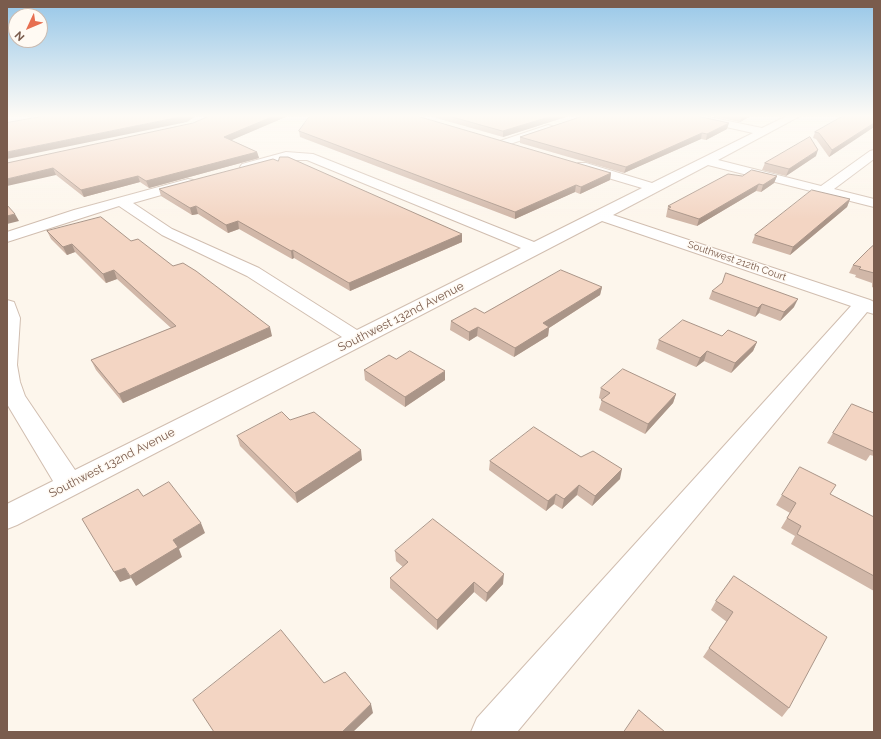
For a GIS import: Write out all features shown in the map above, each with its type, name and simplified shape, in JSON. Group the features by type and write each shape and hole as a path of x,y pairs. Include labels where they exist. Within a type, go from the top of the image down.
{"street":[{"name":"Southwest 132nd Avenue","path":"7,517 727,150"},
{"path":"824,190 874,153"},
{"path":"234,170 286,156 309,157 535,248"},
{"path":"706,161 874,202"},
{"path":"571,163 654,188"},
{"path":"858,164 874,168"},
{"path":"7,237 121,201 204,178"},
{"path":"121,201 167,232 253,272 358,338"},
{"name":"Southwest 212th Court","path":"600,215 869,306"},
{"path":"7,306 10,318 7,364"},
{"path":"491,732 869,306"},
{"path":"7,367 9,382 14,396 70,485"}],"building":[{"path":"65,150 254,150 257,152 146,181 138,176 81,190 53,168 7,179 7,163"},
{"path":"351,150 534,150 611,173 581,187 576,185 515,212"},
{"path":"568,150 663,150 626,167"},
{"path":"787,150 817,150 789,169 765,163"},
{"path":"280,157 288,157 462,234 349,283 293,250 291,251 238,221 226,225 196,206 190,208 159,189 273,159 278,161"},
{"path":"752,170 777,176 763,185 759,184 699,219 668,209 671,207 668,206 728,174 742,176"},
{"path":"812,190 850,199 793,247 755,235"},
{"path":"7,205 15,214 7,216"},
{"path":"101,217 131,241 138,239 173,266 183,263 196,271 270,327 119,394 91,360 176,326 114,270 103,274 72,244 63,247 47,231"},
{"path":"874,245 874,273 859,269 861,267 853,265 868,250"},
{"path":"561,270 602,287 543,323 549,327 515,348 478,327 469,332 451,321 475,308 484,313"},
{"path":"726,273 798,299 784,312 762,304 758,308 712,291 722,283"},
{"path":"683,320 722,336 728,330 757,342 735,363 707,351 700,358 659,340"},
{"path":"410,351 445,371 405,397 364,370 389,355 396,359"},
{"path":"623,369 676,394 648,424 601,400 610,393 601,388"},
{"path":"852,404 874,413 873,451 833,433"},
{"path":"282,412 290,420 314,412 361,450 295,493 237,436"},
{"path":"534,427 581,457 593,451 622,469 595,496 579,485 564,499 556,494 548,501 490,461"},
{"path":"800,467 836,485 830,494 874,517 874,576 797,534 801,526 787,518 796,503 782,495"},
{"path":"169,482 201,523 173,540 178,547 130,576 125,568 114,572 82,519 138,489 143,496"},
{"path":"433,519 504,574 487,593 474,582 437,620 390,578 408,562 395,551"},
{"path":"734,576 827,637 789,708 709,648 733,612 716,601"},
{"path":"281,630 324,683 345,672 371,704 342,732 214,732 193,700"},
{"path":"639,710 665,732 624,732"}]}
